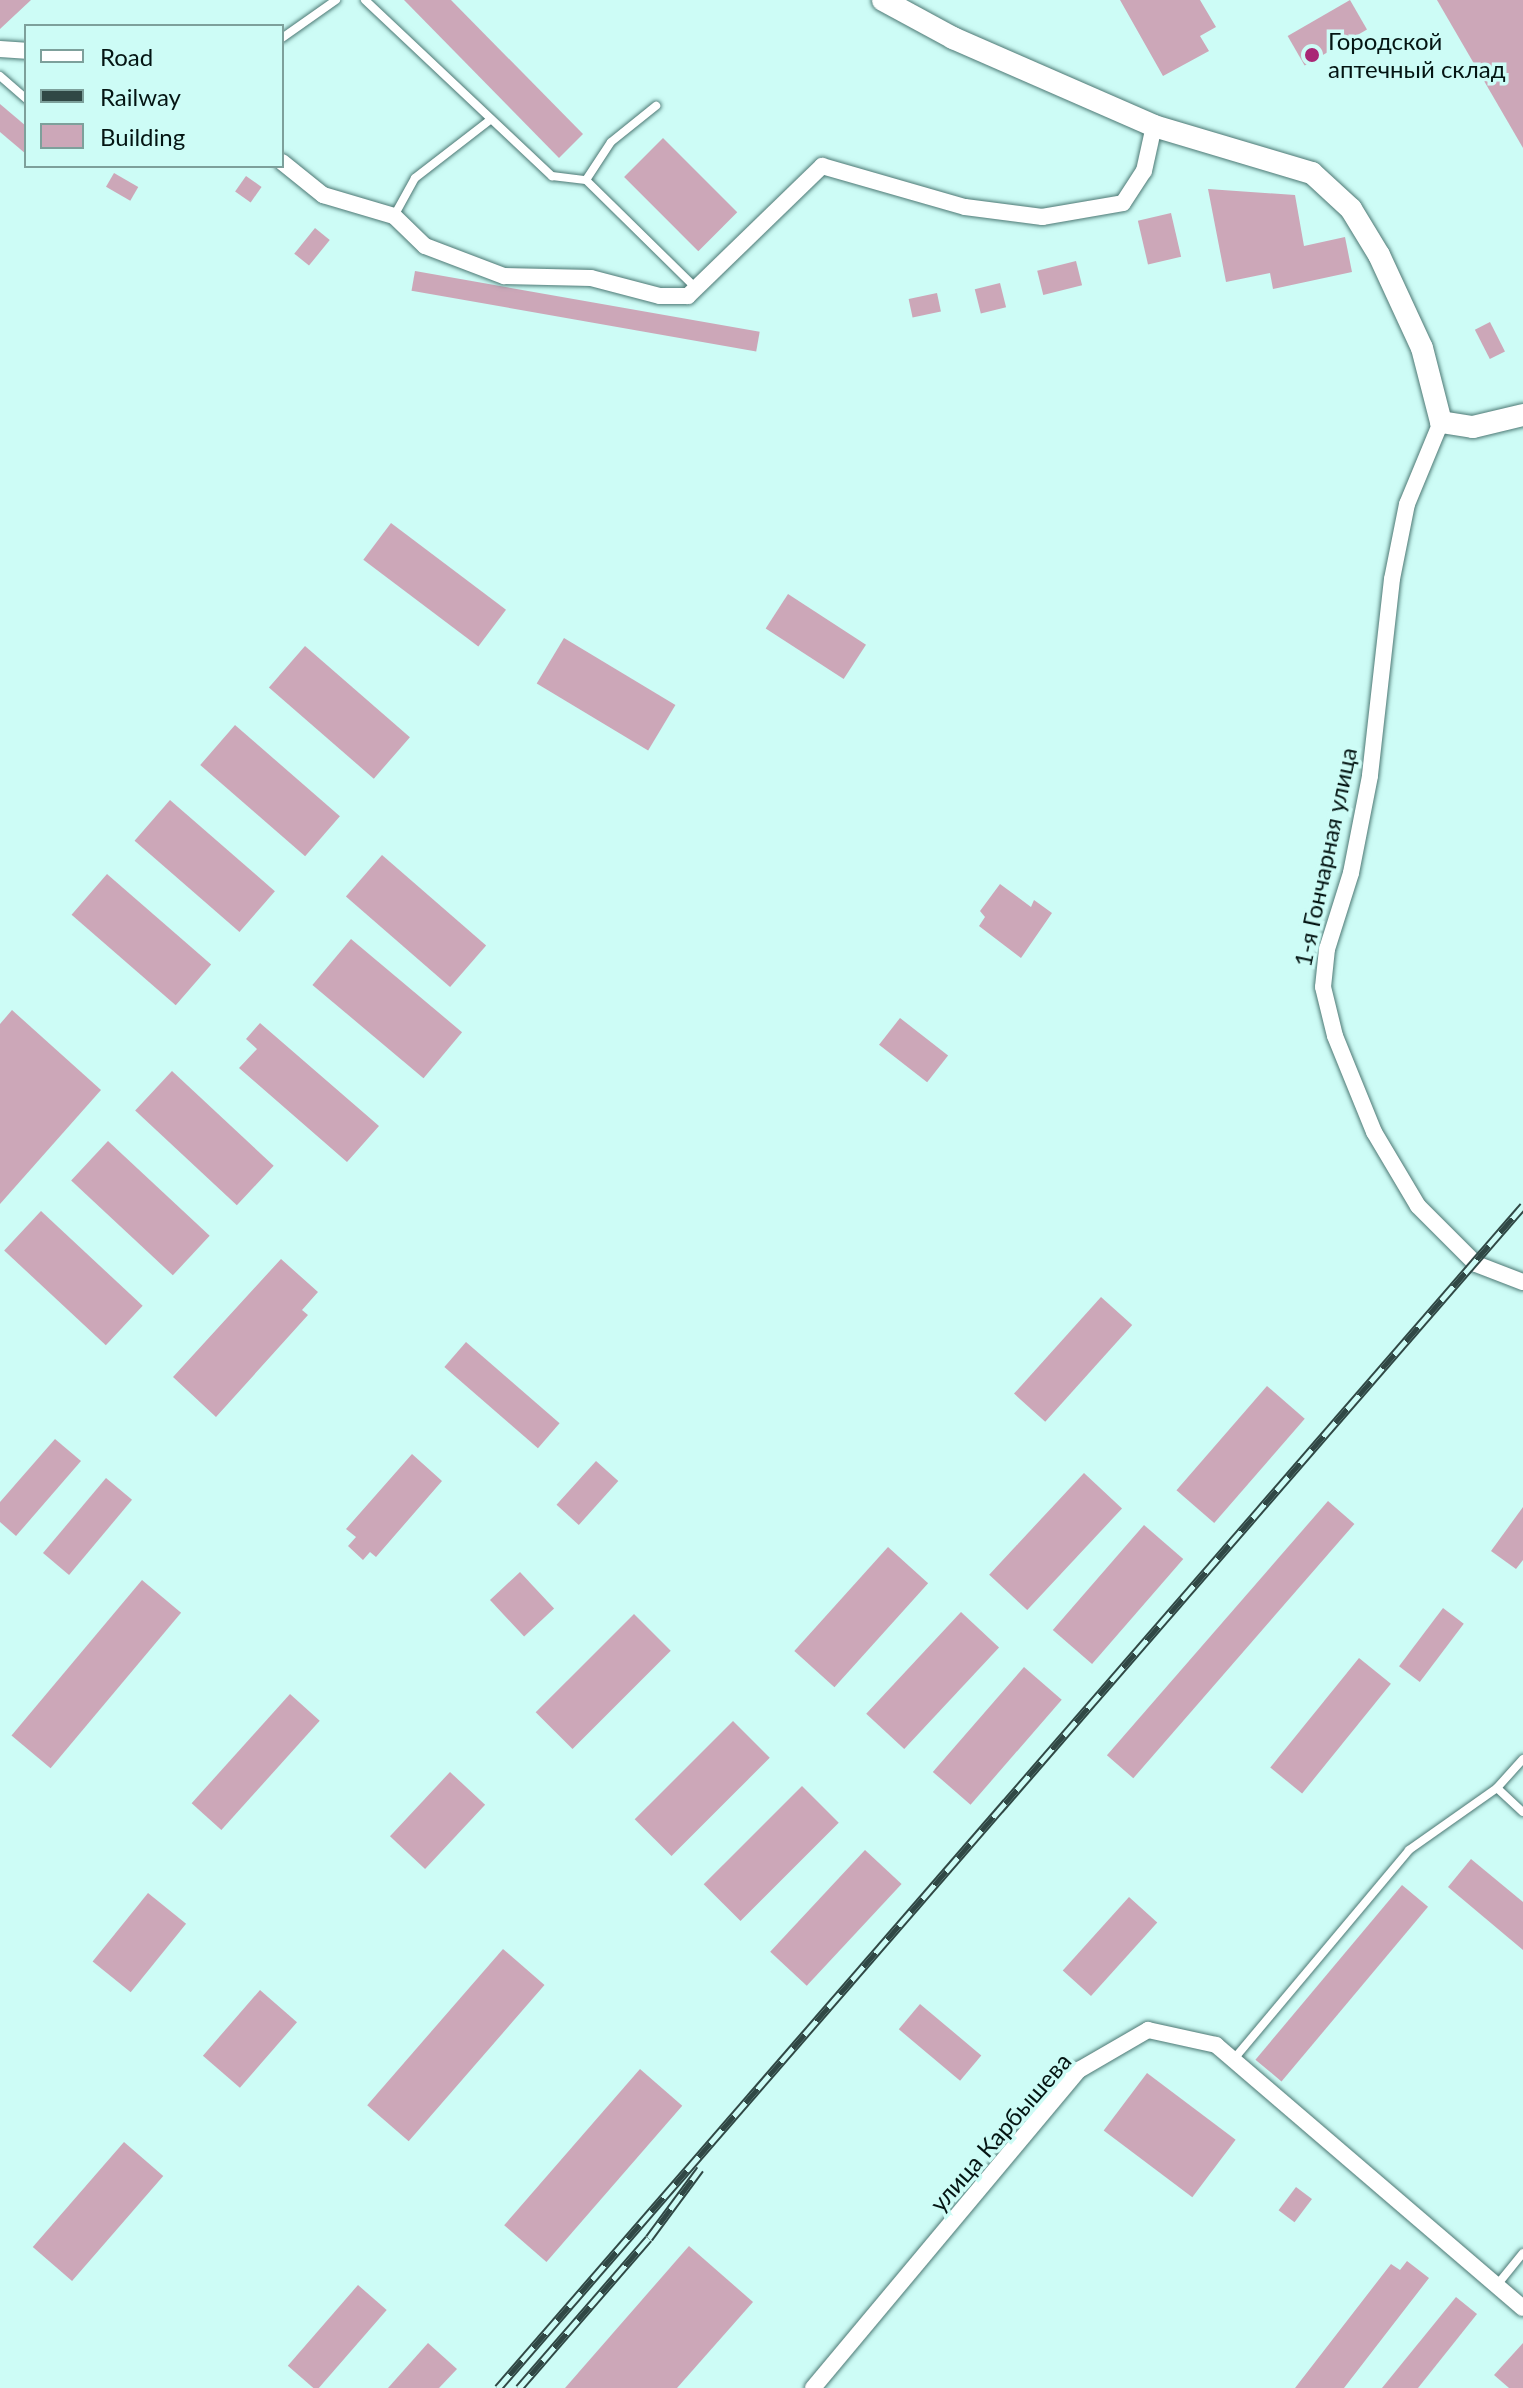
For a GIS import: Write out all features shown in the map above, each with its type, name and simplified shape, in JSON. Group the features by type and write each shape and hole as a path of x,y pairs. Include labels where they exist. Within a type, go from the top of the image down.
{"street":[{"path":"883,0 953,38 1154,126 1312,173 1332,188 1379,255 1422,348 1441,422 1473,427 1523,415"},
{"path":"0,49 24,51"},
{"path":"284,164 323,195 394,216 425,246 504,276 591,278 660,296 688,296 822,166 965,207 1042,217 1123,203 1144,171 1154,126"},
{"name":"1-я Гончарная улица","path":"1441,422 1407,504 1392,579 1370,776 1351,873 1327,949 1323,987 1335,1036 1374,1132 1418,1206 1476,1264 1523,1282"},
{"name":"улица Карбышева","path":"813,2388 1079,2070 1148,2030 1216,2045 1523,2308"}],"lane":[{"path":"284,37 336,0"},
{"path":"365,0 552,176 586,180 697,290"},
{"path":"0,76 24,97"},
{"path":"586,180 611,142 656,106"},
{"path":"394,216 415,178 490,120"},
{"path":"1233,2060 1409,1850 1497,1788 1523,1759"},
{"path":"1497,1788 1523,1812"},
{"path":"1497,2286 1523,2253"}],"building":[{"path":"0,0 31,0 0,29"},
{"path":"404,0 451,0 583,134 559,158"},
{"path":"1120,0 1200,0 1216,27 1200,36 1209,51 1163,76"},
{"path":"1350,0 1367,29 1305,65 1288,36"},
{"path":"1437,0 1523,0 1523,148"},
{"path":"0,104 24,124 24,152 0,132"},
{"path":"663,138 737,212 698,251 624,177"},
{"path":"114,173 138,187 130,201 106,187"},
{"path":"246,176 262,187 251,202 235,192"},
{"path":"1208,189 1295,195 1304,246 1345,237 1352,272 1273,289 1270,273 1226,282"},
{"path":"1171,213 1181,257 1148,264 1138,221"},
{"path":"315,228 330,240 309,266 294,254"},
{"path":"1076,261 1082,285 1043,295 1037,271"},
{"path":"415,271 760,332 756,351 412,291"},
{"path":"1000,283 1006,307 981,314 975,289"},
{"path":"937,293 941,312 913,318 909,299"},
{"path":"1490,322 1505,351 1490,359 1475,330"},
{"path":"391,523 506,610 478,646 363,560"},
{"path":"788,594 866,645 844,679 766,628"},
{"path":"564,638 675,705 648,750 537,683"},
{"path":"305,646 410,737 374,779 269,688"},
{"path":"235,725 340,816 305,856 200,765"},
{"path":"170,800 275,891 239,932 135,841"},
{"path":"382,855 486,946 450,987 346,897"},
{"path":"107,874 211,965 176,1005 72,915"},
{"path":"1000,884 1031,907 1034,900 1052,913 1021,958 979,926 985,917 980,911"},
{"path":"351,939 462,1032 424,1078 312,985"},
{"path":"12,1010 101,1090 0,1204 0,1024"},
{"path":"900,1018 948,1056 927,1082 879,1045"},
{"path":"260,1023 379,1126 347,1162 239,1068 257,1049 246,1039"},
{"path":"172,1071 274,1166 237,1205 135,1110"},
{"path":"108,1141 210,1236 173,1275 71,1180"},
{"path":"41,1211 143,1306 106,1345 4,1250"},
{"path":"281,1259 318,1292 302,1310 308,1315 216,1417 173,1377"},
{"path":"1101,1297 1132,1325 1045,1422 1014,1394"},
{"path":"466,1342 560,1423 538,1448 444,1367"},
{"path":"1267,1386 1305,1419 1214,1523 1176,1490"},
{"path":"55,1439 81,1461 16,1536 0,1522 0,1502"},
{"path":"412,1454 442,1481 376,1557 370,1552 363,1560 348,1546 356,1537 346,1529"},
{"path":"596,1461 618,1481 579,1525 557,1505"},
{"path":"1084,1473 1122,1508 1027,1610 989,1575"},
{"path":"106,1478 132,1500 69,1575 43,1553"},
{"path":"1328,1501 1354,1524 1133,1778 1107,1755"},
{"path":"1523,1507 1523,1560 1516,1569 1491,1551"},
{"path":"1144,1525 1183,1559 1092,1664 1053,1630"},
{"path":"888,1547 928,1583 834,1687 794,1651"},
{"path":"520,1572 554,1609 524,1637 490,1600"},
{"path":"142,1580 181,1613 51,1768 12,1736"},
{"path":"1443,1608 1464,1624 1420,1682 1399,1666"},
{"path":"961,1612 999,1647 904,1749 866,1714"},
{"path":"634,1614 671,1651 572,1749 536,1712"},
{"path":"1359,1658 1391,1684 1302,1793 1270,1768"},
{"path":"1024,1667 1062,1700 971,1805 933,1772"},
{"path":"290,1694 320,1721 221,1830 192,1803"},
{"path":"733,1721 770,1758 671,1856 635,1819"},
{"path":"450,1772 485,1805 425,1869 390,1836"},
{"path":"802,1786 839,1823 740,1921 704,1884"},
{"path":"865,1850 902,1884 807,1986 770,1952"},
{"path":"1471,1859 1523,1902 1523,1950 1448,1887"},
{"path":"1402,1885 1428,1907 1281,2082 1255,2060"},
{"path":"148,1893 186,1924 131,1992 93,1961"},
{"path":"1129,1897 1157,1922 1091,1996 1063,1971"},
{"path":"503,1949 545,1985 409,2141 367,2105"},
{"path":"260,1990 297,2022 240,2088 203,2056"},
{"path":"920,2004 981,2055 960,2081 899,2029"},
{"path":"640,2069 682,2106 546,2262 504,2225"},
{"path":"1147,2073 1236,2140 1192,2197 1104,2131"},
{"path":"124,2142 163,2176 72,2281 33,2247"},
{"path":"1296,2187 1312,2199 1295,2222 1279,2210"},
{"path":"689,2246 753,2302 677,2388 565,2388"},
{"path":"1407,2261 1429,2278 1344,2388 1295,2388 1391,2264 1400,2270"},
{"path":"358,2285 387,2310 319,2388 313,2388 288,2366"},
{"path":"1456,2297 1477,2314 1418,2388 1382,2388"},
{"path":"428,2343 457,2369 439,2388 388,2388"},
{"path":"1523,2343 1523,2388 1509,2388 1494,2375"}],"railway":[{"path":"498,2388 1523,1206"},
{"path":"519,2388 649,2238 700,2169"}],"place":[{"name":"Городской аптечный склад","path":"1312,55"}]}
